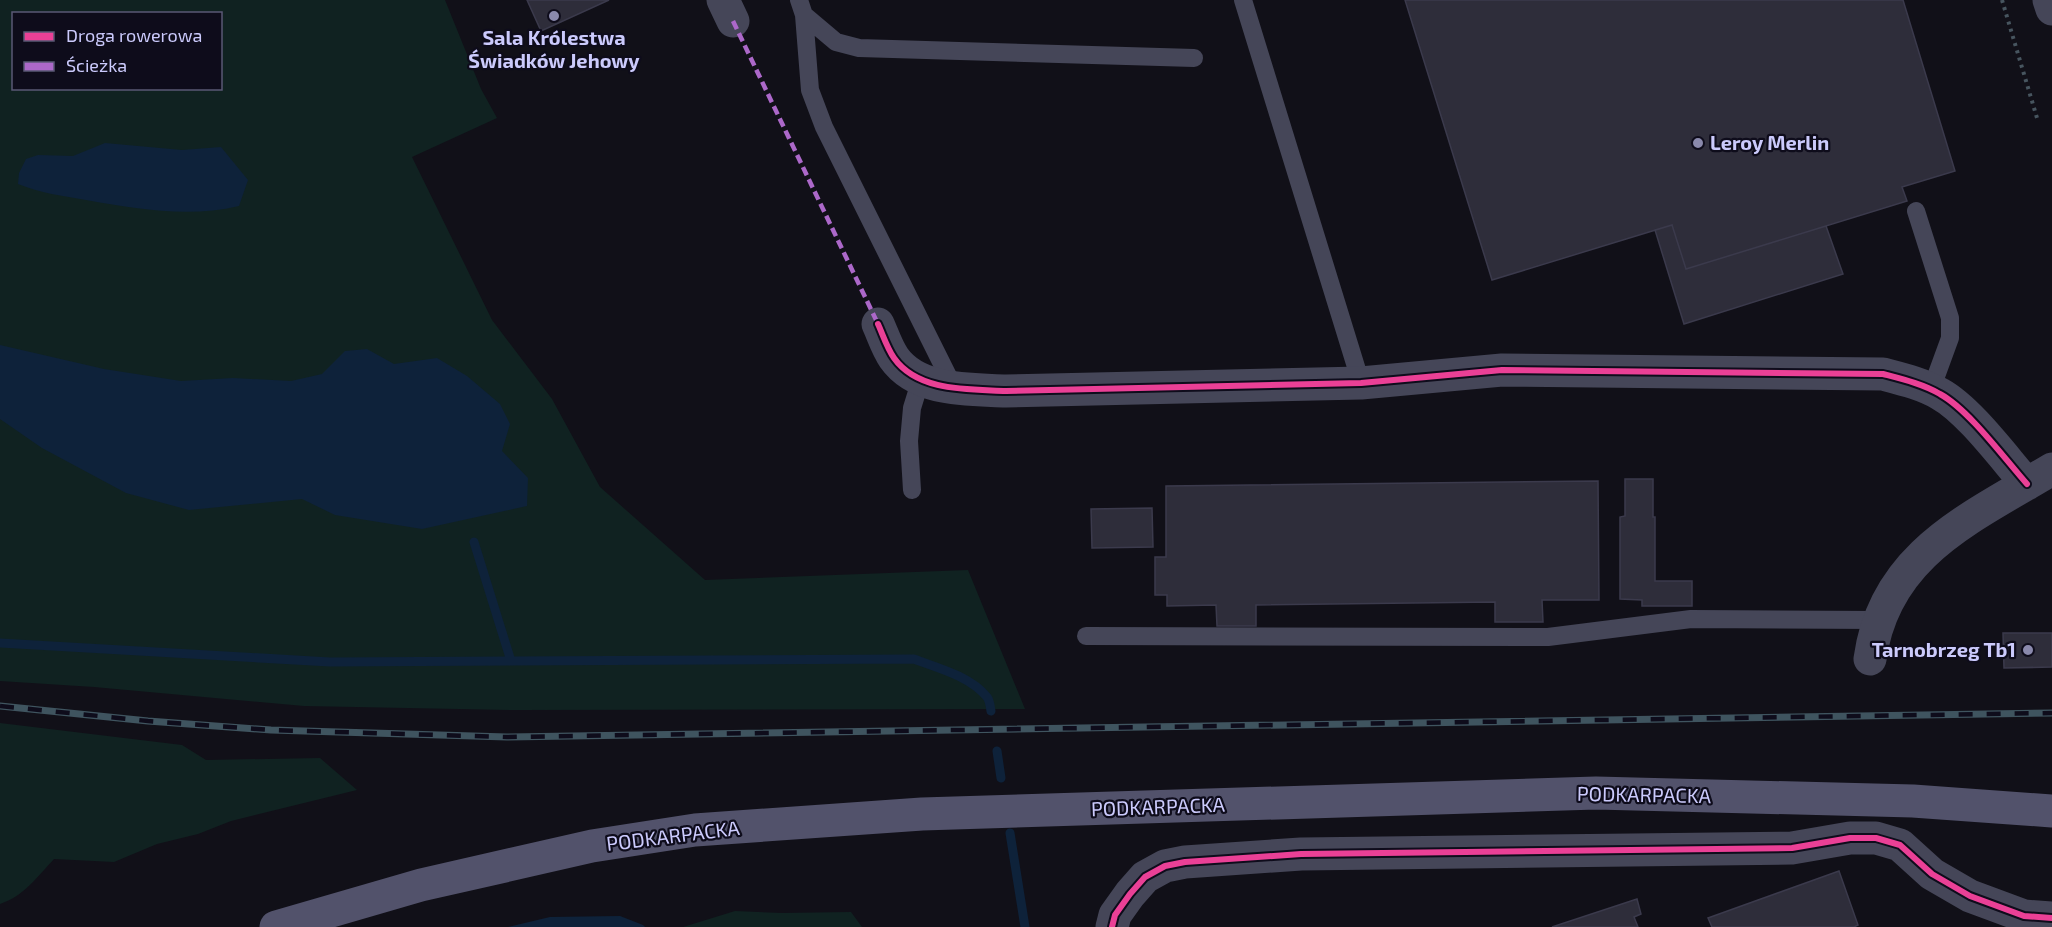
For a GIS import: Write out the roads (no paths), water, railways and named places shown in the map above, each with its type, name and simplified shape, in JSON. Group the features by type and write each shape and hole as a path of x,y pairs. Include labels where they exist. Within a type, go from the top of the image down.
{"main road":[{"name":"PODKARPACKA","path":"276,927 421,885 592,846 694,830 922,814 1596,793 1913,801 2052,811"}],"street":[{"path":"2049,0 2052,9"},
{"path":"878,324 893,357 905,370 921,379 954,388 1005,391 1361,383 1502,370 1651,370 1883,374 1931,390 1956,405 2040,477 1968,519 1904,573 1891,593 1879,620 1870,659"},
{"path":"1112,927 1115,915 1145,877 1165,866 1185,862 1301,854 1792,848 1850,838 1876,838 1900,845 1932,874 1970,896 2024,916 2052,918"}],"lane":[{"path":"1243,0 1361,383"},
{"path":"802,8 836,42 859,48 1194,58"},
{"path":"802,8 810,90 824,127 954,388"},
{"path":"1916,211 1950,318 1950,338 1931,390"},
{"path":"912,490 909,441 912,408 921,379"},
{"path":"1086,636 1548,637 1691,620 1879,620"}],"water":[{"path":"105,143 182,150 221,147 248,180 239,206 220,210 162,211 52,194 18,184 19,173 26,159 38,155 73,156"},
{"path":"0,345 104,369 181,381 233,378 291,381 322,374 345,351 367,349 394,364 437,358 467,376 500,404 510,424 502,451 528,478 527,506 422,529 335,515 302,499 189,510 126,493 42,448 0,419"},
{"path":"620,916 645,927 508,927 550,917"}],"waterway":[{"path":"474,542 511,661"},
{"path":"0,643 330,662 914,659 953,673 972,683 987,697 991,711"},
{"path":"997,751 1001,778"},
{"path":"1010,833 1025,927"}],"railway":[{"path":"0,706 148,721 271,730 507,737 2052,713"}],"place":[{"name":"Sala Królestwa Świadków Jehowy","path":"554,16"},
{"name":"Leroy Merlin","path":"1698,143"},
{"name":"Tarnobrzeg Tb1","path":"2028,650"}]}
